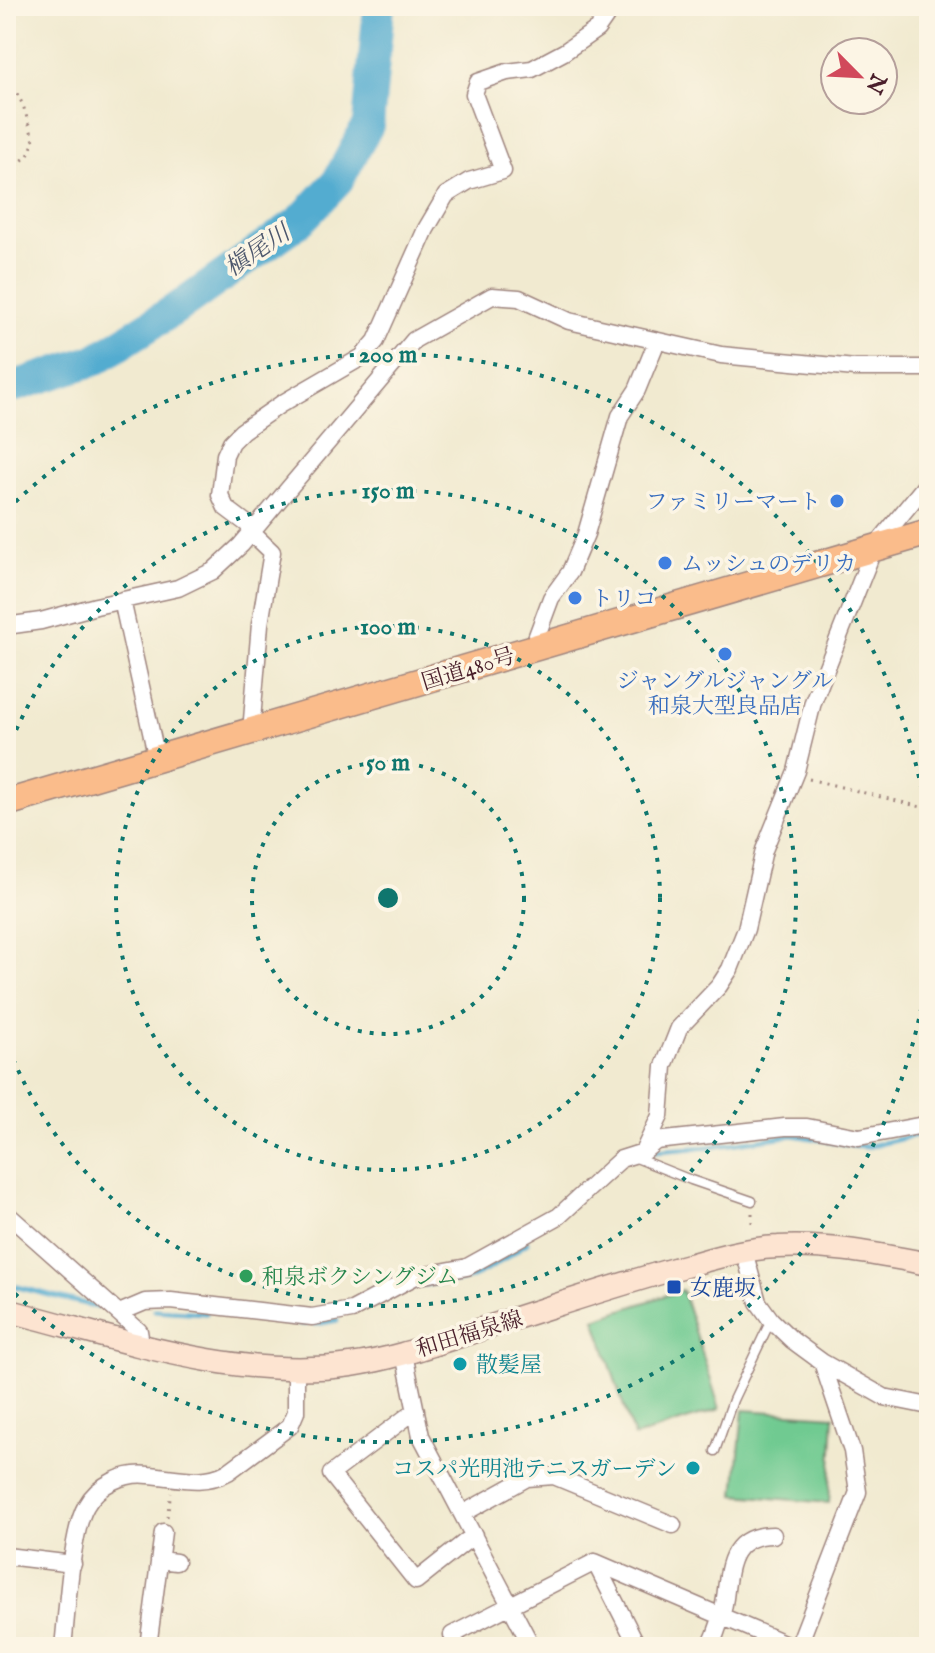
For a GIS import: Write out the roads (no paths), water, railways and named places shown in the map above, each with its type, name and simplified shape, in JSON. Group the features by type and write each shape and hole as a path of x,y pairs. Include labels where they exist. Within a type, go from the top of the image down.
{"highway":[{"name":"国道480号","path":"6,803 929,532"}],"main road":[{"name":"和田福泉線","path":"6,1310 199,1359 296,1369 352,1365 404,1354 748,1245 859,1252 929,1264"}],"street":[{"path":"251,732 260,624 272,552 253,530 226,508 220,495 225,455 231,442 281,404 362,357 376,341 426,229 446,195 469,181 503,171 474,94 478,82 507,72 532,69 564,52 597,29 613,6"},
{"path":"6,626 41,621 178,588 213,571 253,530 414,340 492,296 519,298 569,321 721,355 855,368 929,368"},
{"path":"532,649 551,598 570,572 586,534 620,416 637,390 657,341"},
{"path":"637,1154 660,1116 668,1054 679,1028 719,986 730,969 746,929 764,850 794,775 813,702 874,548 929,481"},
{"path":"122,600 157,759"},
{"path":"119,1313 145,1302 171,1301 312,1317 352,1310 414,1277 467,1267 559,1216 621,1159 637,1154 656,1141 785,1127 807,1127 859,1137 929,1124"},
{"path":"6,1213 139,1331 141,1343"},
{"path":"748,1245 758,1302 771,1320 822,1362 884,1397 929,1406"},
{"path":"404,1354 421,1436 532,1647"},
{"path":"459,1647 452,1635 595,1562 795,1647 858,1492 852,1451 822,1362"},
{"path":"63,1647 80,1521 86,1506 99,1490 132,1475 200,1480 219,1477 290,1426 296,1412 296,1369"},
{"path":"416,1410 331,1474 416,1581 474,1535"},
{"path":"462,1514 527,1478 554,1476 673,1525"},
{"path":"148,1647 168,1561 163,1532"},
{"path":"710,1647 718,1630 728,1565 734,1554 760,1535 773,1535"},
{"path":"6,1556 73,1564"},
{"path":"595,1562 638,1647"}],"lane":[{"path":"637,1154 691,1180 752,1201"},
{"path":"715,1451 733,1400 771,1320"}],"waterway":[{"name":"槇尾川","path":"6,389 95,360 185,303 300,221 337,182 368,125 379,6"},
{"path":"653,1151 710,1147 793,1135 866,1147 929,1132"},
{"path":"408,1288 459,1281 477,1275 527,1243"},
{"path":"6,1284 97,1307"},
{"path":"155,1310 206,1313"},
{"path":"316,1324 337,1320"},
{"path":"280,1321 306,1324"}],"place":[{"name":"ファミリーマート","path":"837,501"},
{"name":"ムッシュのデリカ","path":"665,563"},
{"name":"トリコ","path":"575,598"},
{"name":"ジャングルジャングル 和泉大型良品店","path":"725,654"},
{"name":"和泉ボクシングジム","path":"246,1276"},
{"name":"女鹿坂","path":"674,1287"},
{"name":"散髪屋","path":"460,1364"},
{"name":"コスパ光明池テニスガーデン","path":"693,1468"}]}
